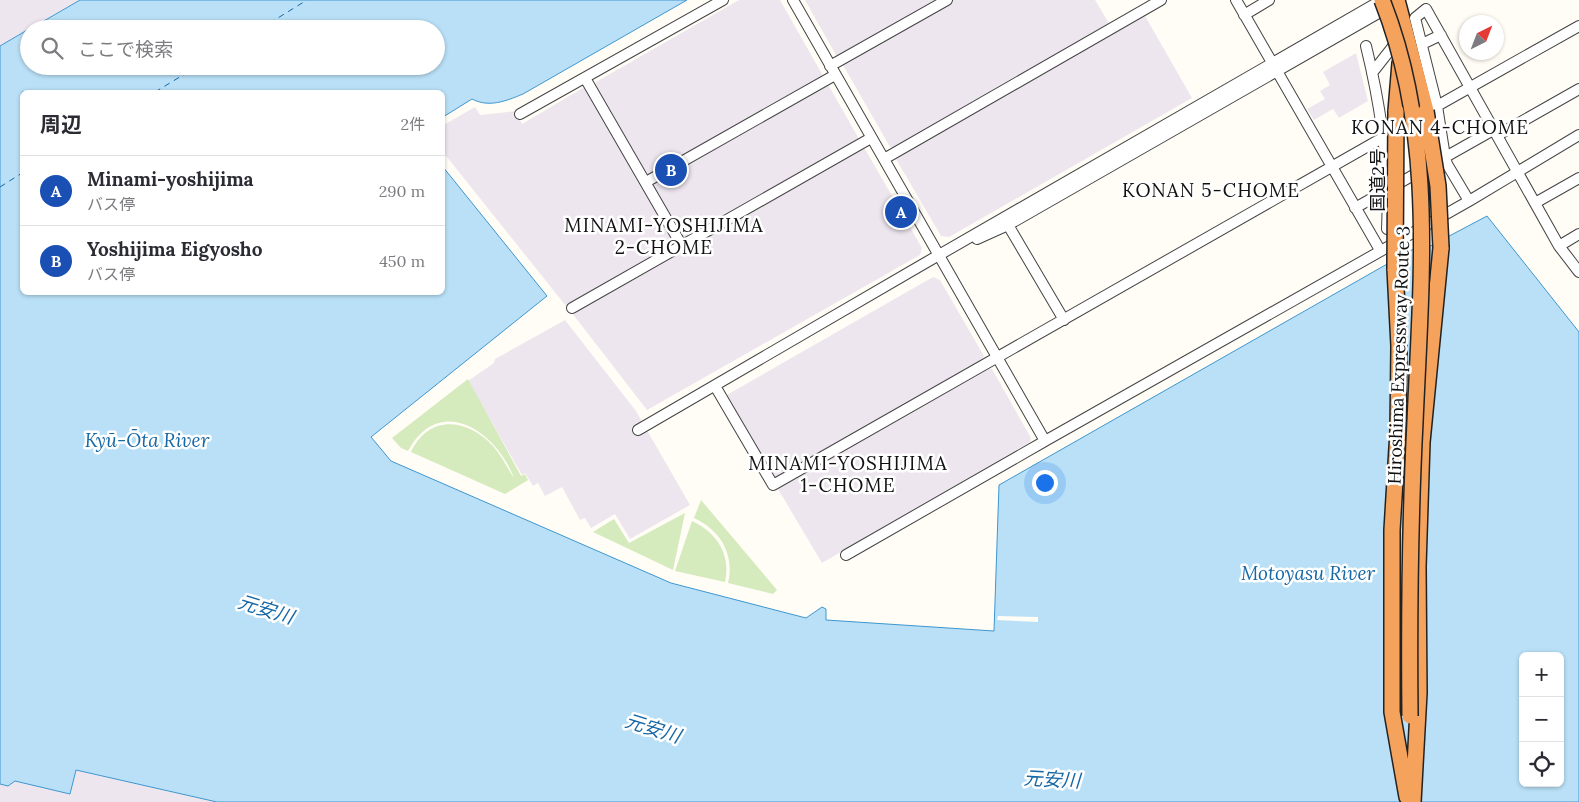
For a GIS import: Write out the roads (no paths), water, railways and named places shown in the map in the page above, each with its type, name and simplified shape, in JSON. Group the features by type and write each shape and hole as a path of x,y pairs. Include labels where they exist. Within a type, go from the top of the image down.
{"highway":[{"name":"Hiroshima Expressway Route 3","path":"1382,0 1404,69 1413,113 1422,197 1422,282 1411,527 1411,800"},
{"name":"国道2号","path":"1399,1 1403,32 1396,111 1395,269 1399,346 1398,431 1392,530 1392,712 1411,800"},
{"name":"国道2号","path":"1403,32 1432,108 1441,248 1422,442 1418,567 1419,694 1411,800"}],"street":[{"path":"520,114 723,0"},
{"path":"793,0 1045,441"},
{"path":"646,182 833,71 946,0"},
{"path":"884,159 1162,0"},
{"path":"1236,0 1380,250"},
{"path":"1244,15 1269,0"},
{"path":"940,256 1008,225 1274,67 1382,0"},
{"path":"638,430 940,256 1002,217 1274,67 1399,1"},
{"path":"1469,201 1447,164 1432,108 1421,40 1415,18 1426,9 1559,246 1579,272"},
{"path":"1432,108 1579,26"},
{"path":"1372,73 1403,32 1421,40 1441,35"},
{"path":"1366,46 1382,116 1389,190 1387,229"},
{"path":"585,78 682,246"},
{"path":"1355,208 1445,157 1579,89"},
{"path":"846,555 1469,201 1518,172 1521,168 1579,135"},
{"path":"715,386 772,485 1384,137"},
{"path":"572,308 872,138"},
{"path":"1535,203 1579,178"},
{"path":"1008,225 1064,320"},
{"path":"1559,246 1579,234"}],"water":[{"name":"Motoyasu River","path":"80,0 687,0 523,94 504,101 491,103 478,102 472,99 445,116 445,90 20,90 20,295 445,295 445,169 547,296 371,437 391,461 671,583 806,618 822,607 826,609 826,620 994,631 999,485 1417,247 1421,251 1487,216 1579,332 1579,802 217,802 76,770 70,794 15,781 8,786 0,784 0,46 20,34 20,75 445,75 445,20 46,20"}],"place":[{"name":"Yoshijima Eigyosho","path":"671,170"},
{"name":"Minami-yoshijima","path":"901,212"}],"district":[{"name":"KONAN 4-CHOME","path":"1440,127"},
{"name":"KONAN 5-CHOME","path":"1211,190"},
{"name":"MINAMI-YOSHIJIMA 2-CHOME","path":"664,236"},
{"name":"MINAMI-YOSHIJIMA 1-CHOME","path":"848,474"}],"water label":[{"name":"Kyū-Ōta River","path":"147,440"},
{"name":"元安川","path":"266,609"},
{"name":"元安川","path":"653,728"},
{"name":"元安川","path":"1052,779"}]}
